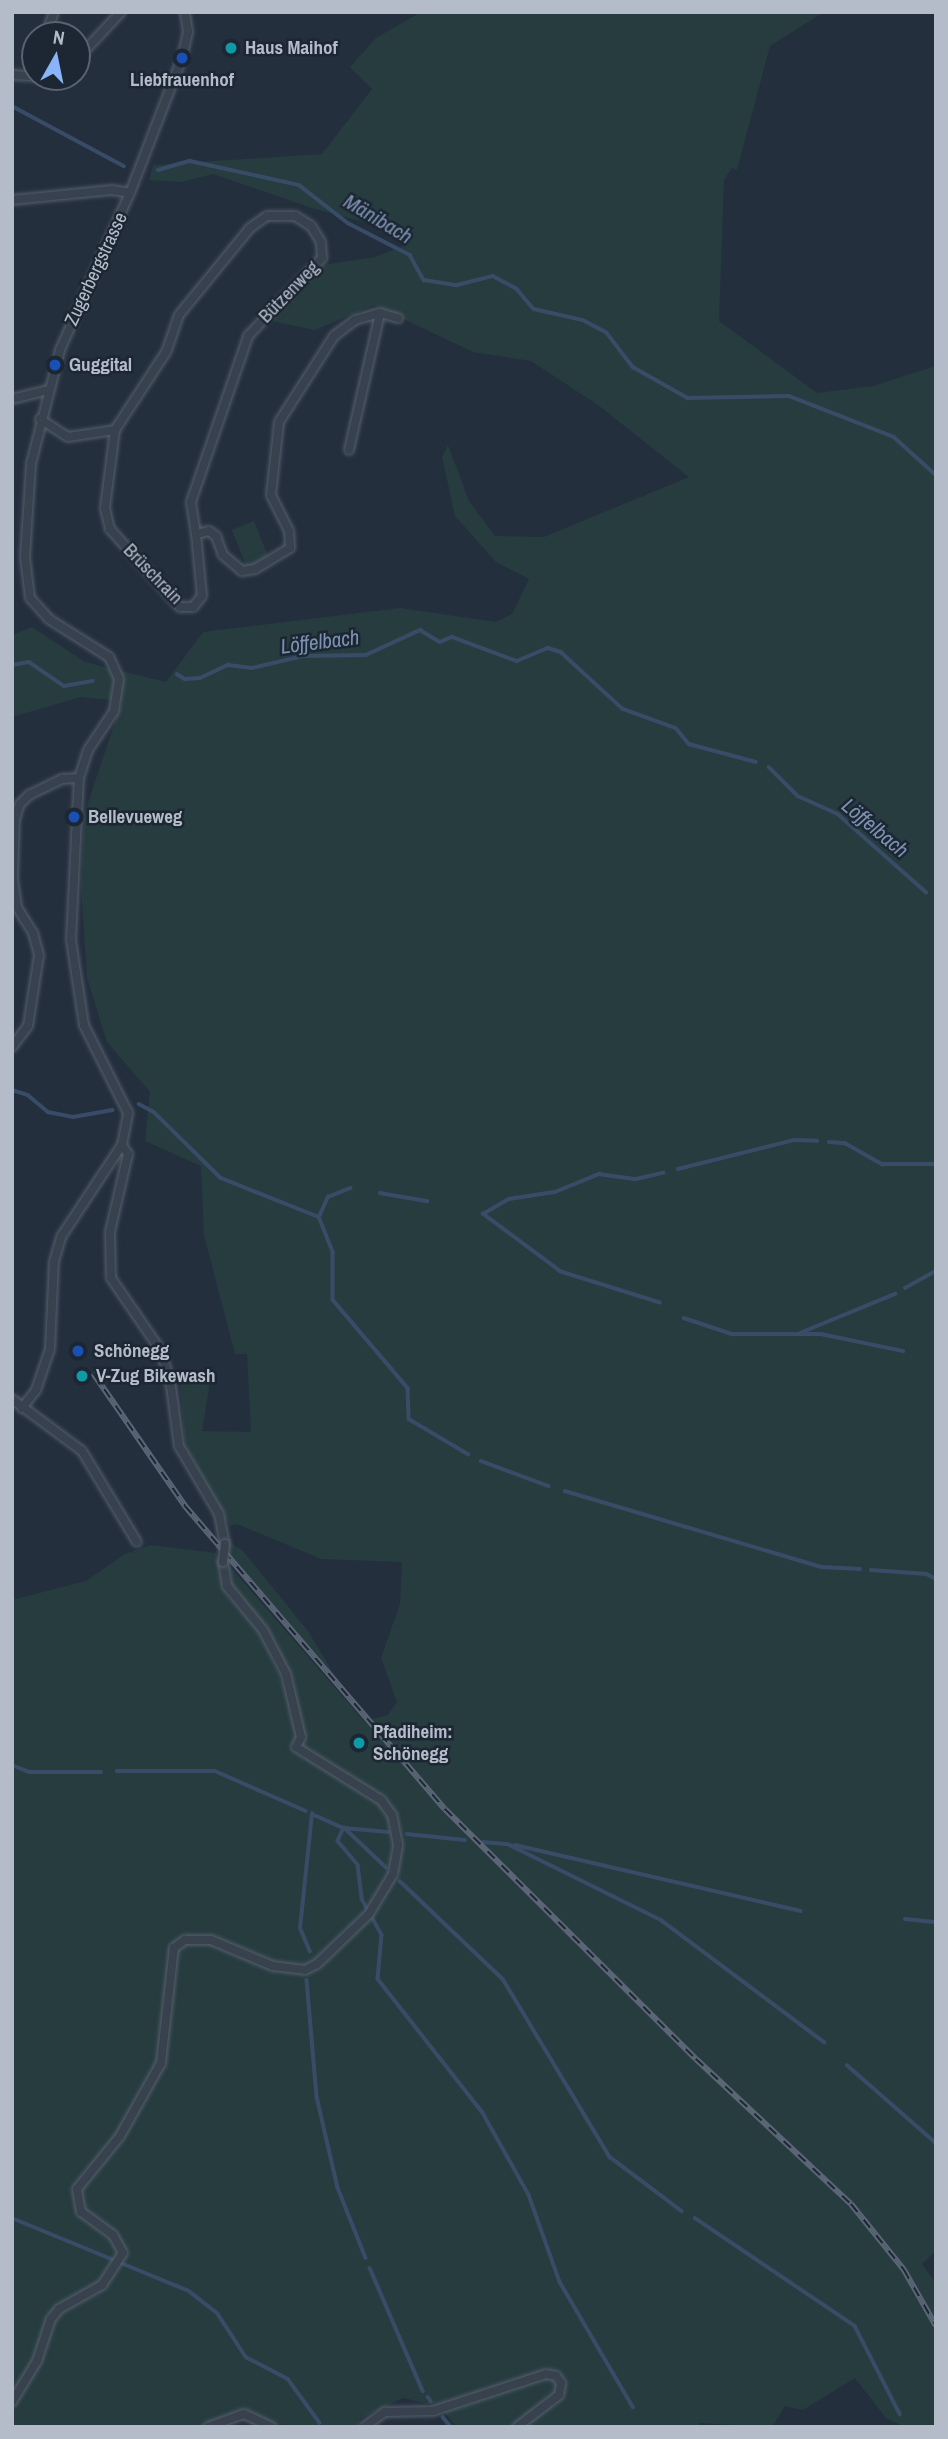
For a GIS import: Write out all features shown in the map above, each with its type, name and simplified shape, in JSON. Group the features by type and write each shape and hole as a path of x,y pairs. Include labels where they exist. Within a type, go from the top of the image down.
{"street":[{"path":"91,44 121,12"},
{"name":"Zugerbergstrasse","path":"122,1145 128,1113 84,1025 71,940 79,778 88,750 114,711 119,679 108,657 49,620 27,590 27,501 47,390 69,325 144,159 184,50 188,32 186,12"},
{"path":"12,200 112,190 130,193"},
{"name":"Bützenweg","path":"115,430 166,352 179,315 250,228 267,216 281,214 312,226 321,243 322,258 248,336 191,502 195,534"},
{"path":"195,534 209,531 216,536 223,555 243,571 255,569 290,548 289,531 271,495 279,422 334,337 355,320 380,313 398,318"},
{"path":"349,450 380,313"},
{"path":"12,398 47,390"},
{"path":"40,419 68,437 115,430"},
{"name":"Brüschrain","path":"115,430 105,508 110,529 180,607 193,607 202,596 195,534"},
{"path":"12,1047 28,1027 38,955 33,933 17,907 13,878 15,819 20,804 29,795 62,779 79,778"},
{"path":"12,2402 37,2361 51,2319 112,2274 122,2253 113,2235 81,2211 77,2189 120,2136 161,2063 174,1948 185,1940 211,1940 274,1966 305,1970 317,1964 384,1896 398,1845 392,1815 381,1800 296,1747 301,1737 286,1674 263,1630 227,1586 223,1562 225,1544 219,1514 179,1446 172,1386 161,1350 111,1278 110,1232 128,1154 122,1145 61,1237 54,1262 50,1349 36,1390 22,1408"},
{"path":"12,1399 82,1451 137,1542"},
{"path":"364,2427 384,2412 433,2411 546,2374 556,2376 561,2383 559,2395 517,2427"},
{"path":"208,2427 244,2414 272,2427"}],"green space":[{"path":"421,12 824,12 770,46 737,170 732,168 724,180 719,321 817,393 873,386 936,366 936,2251 922,2264 936,2284 936,2427 905,2427 886,2418 855,2378 803,2410 785,2406 772,2427 699,2423 698,2427 457,2427 440,2407 403,2398 360,2419 356,2427 251,2424 243,2411 203,2427 12,2427 12,1600 86,1581 125,1554 151,1545 216,1553 227,1596 256,1625 287,1692 293,1690 259,1621 232,1584 227,1563 364,1721 388,1715 397,1702 381,1658 400,1604 402,1562 321,1559 237,1524 230,1526 185,1445 180,1384 211,1376 202,1431 251,1432 247,1354 235,1354 204,1235 201,1166 145,1141 150,1092 107,1042 87,978 81,887 84,815 122,701 81,697 12,717 12,635 32,627 85,662 166,682 203,632 400,608 496,622 512,614 529,579 496,562 455,516 442,457 448,445 469,501 495,536 544,537 689,477 598,405 531,361 473,352 374,305 315,330 271,321 283,297 323,265 375,257 403,246 397,231 312,208 213,174 181,182 149,180 153,165 322,154 372,89 350,67 376,38"},
{"path":"254,521 269,558 247,567 232,530"},
{"path":"232,1544 243,1551 308,1631 338,1681 228,1554"}],"waterway":[{"name":"Mänibach","path":"12,106 124,166"},
{"name":"Mänibach","path":"158,170 190,161 299,185 348,223 410,255 424,280 457,285 493,276 517,289 534,309 583,320 607,333 633,367 688,398 789,396 894,437 936,475"},
{"name":"Löffelbach","path":"177,674 185,679 200,678 228,665 252,668 303,656 366,655 420,630 440,642 452,637 517,661 548,648 561,652 623,709 676,728 689,744 756,762"},
{"name":"Löffelbach","path":"12,665 29,662 64,686 93,681"},
{"name":"Löffelbach","path":"769,767 798,796 838,814 926,892"},
{"path":"12,1090 28,1095 48,1112 73,1117 112,1110"},
{"path":"139,1104 154,1112 221,1178 319,1217 328,1197 350,1188"},
{"path":"678,1169 794,1140 817,1141"},
{"path":"829,1142 845,1143 882,1164 936,1164"},
{"path":"660,1303 561,1272 483,1214 509,1199 555,1192 599,1174 636,1179 663,1173"},
{"path":"380,1193 427,1201"},
{"path":"319,1217 333,1252 333,1300 408,1388 409,1419 468,1454"},
{"path":"905,1288 936,1271"},
{"path":"800,1333 895,1294"},
{"path":"684,1318 732,1334 821,1334 903,1351"},
{"path":"481,1461 549,1486"},
{"path":"565,1491 822,1567 860,1569"},
{"path":"871,1570 927,1574 936,1579"},
{"path":"12,1765 29,1772 101,1772"},
{"path":"117,1771 215,1771 306,1811"},
{"path":"310,1952 300,1928 312,1814 344,1828 388,1832"},
{"path":"386,1868 344,1828 338,1841 358,1865 362,1899 382,1935 378,1979 483,2113 529,2195 560,2282 633,2407"},
{"path":"407,1834 465,1840"},
{"path":"483,1842 508,1844 661,1920 824,2042"},
{"path":"515,1845 800,1911"},
{"path":"400,1881 503,1979 610,2157 682,2211"},
{"path":"905,1919 936,1922"},
{"path":"307,1980 317,2097 338,2188 366,2258"},
{"path":"847,2065 936,2143"},
{"path":"12,2218 189,2291 218,2314 246,2357 288,2379 320,2423"},
{"path":"695,2218 855,2326 900,2414"},
{"path":"370,2268 423,2391"},
{"path":"428,2397 431,2401"},
{"path":"443,2417 451,2427"}],"railway":[{"path":"93,1373 185,1506 445,1809 696,2059 851,2204 904,2270 936,2326"}],"place":[{"name":"Haus Maihof","path":"231,48"},
{"name":"Liebfrauenhof","path":"182,58"},
{"name":"Guggital","path":"55,365"},
{"name":"Bellevueweg","path":"74,817"},
{"name":"Schönegg","path":"78,1351"},
{"name":"V-Zug Bikewash","path":"82,1376"},
{"name":"Pfadiheim: Schönegg","path":"359,1743"}]}
